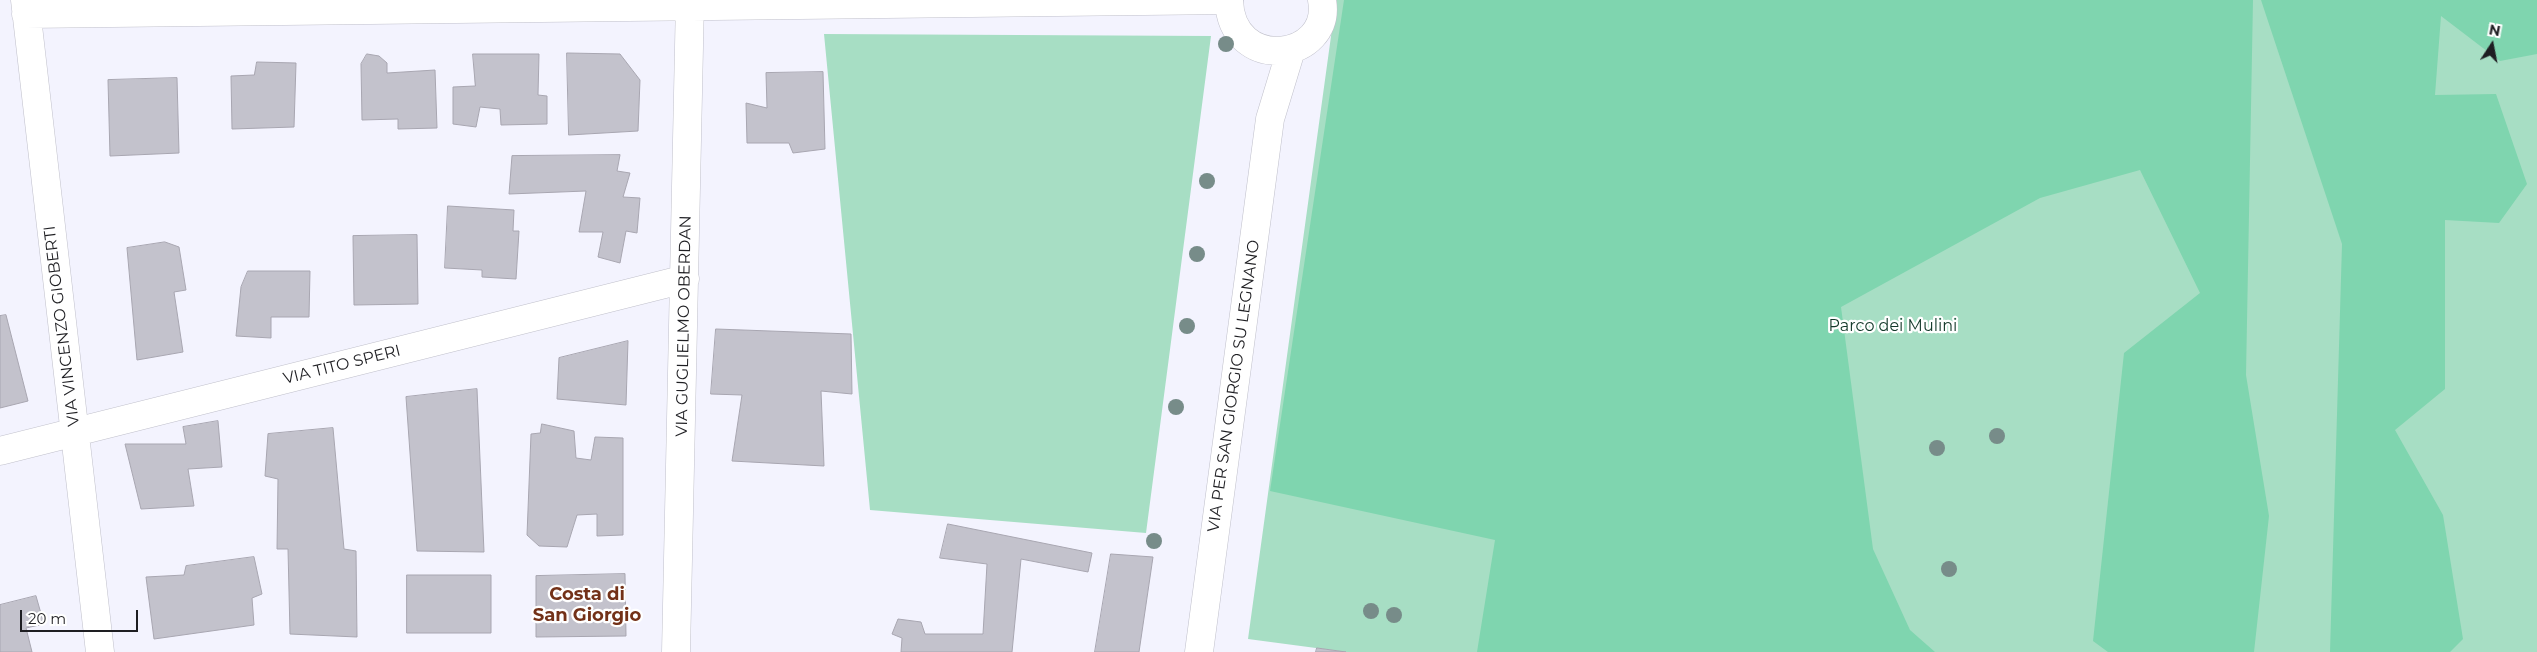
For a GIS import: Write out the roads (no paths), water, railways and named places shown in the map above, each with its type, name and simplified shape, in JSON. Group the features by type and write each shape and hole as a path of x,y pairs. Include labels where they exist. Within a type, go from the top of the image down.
{"street":[{"path":"25,7 1229,0 1230,16 1236,31 1247,42 1260,49 1276,52 1291,50 1315,32 1321,18 1322,0"},
{"name":"VIA GUGLIELMO OBERDAN","path":"676,652 690,4"},
{"name":"VIA VINCENZO GIOBERTI","path":"25,7 100,652"},
{"name":"VIA PER SAN GIORGIO SU LEGNANO","path":"1260,49 1270,119"},
{"name":"VIA PER SAN GIORGIO SU LEGNANO","path":"1199,652 1270,119 1291,50"},
{"name":"VIA TITO SPERI","path":"0,451 685,279"}],"district":[{"name":"Costa di San Giorgio","path":"587,605"}],"park label":[{"name":"Parco dei Mulini","path":"1893,326"}]}
